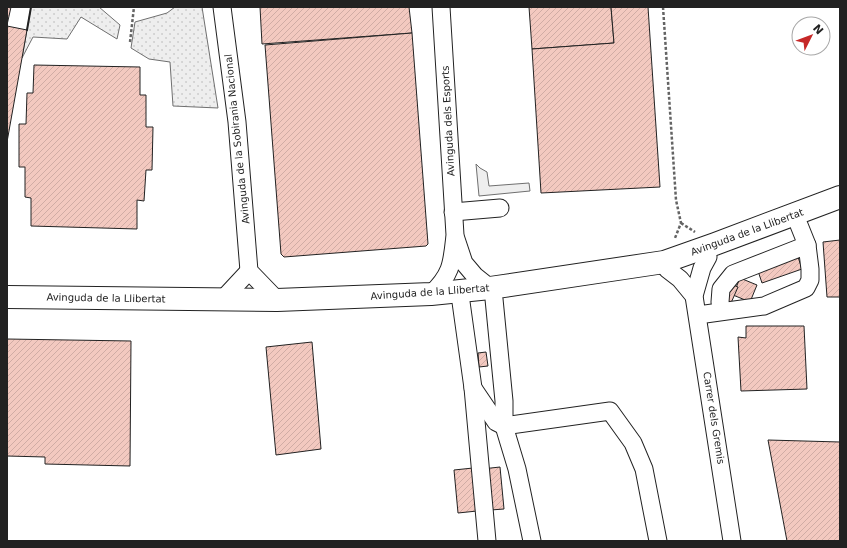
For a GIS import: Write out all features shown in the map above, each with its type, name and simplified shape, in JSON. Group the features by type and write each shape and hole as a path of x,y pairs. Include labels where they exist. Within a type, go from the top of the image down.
{"main road":[{"name":"Avinguda de la Llibertat","path":"7,306 278,310 358,308 394,309 461,302 492,293 664,262 840,197"},
{"name":"Avinguda de la Llibertat","path":"7,296 277,300 492,293 646,274 708,258 799,224 840,211"}],"street":[{"name":"Avinguda de la Sobirania Nacional","path":"222,7 237,122 249,271"},
{"name":"Avinguda dels Esports","path":"431,294 447,276 452,263 455,235 441,7"},
{"path":"453,212 500,208"},
{"path":"698,315 764,306 806,288 810,280 810,269 807,245 799,224"},
{"name":"Avinguda dels Esports","path":"455,235 464,262 475,276 492,293"},
{"path":"722,311 720,302 721,289 733,274 807,245"},
{"name":"Carrer dels Gremis","path":"694,296 702,268 708,258"},
{"name":"Carrer dels Gremis","path":"667,269 680,279 694,296 732,541"},
{"path":"222,300 249,271 277,300"},
{"path":"492,293 504,401 504,426 517,469 532,541"},
{"path":"461,302 473,388 486,541"},
{"path":"473,388 496,422 504,426 610,411 633,443 644,469 658,541"}],"path":[{"path":"130,42 134,7"},
{"path":"663,7 676,200 681,223"},
{"path":"692,235 698,233"},
{"path":"675,240 680,238"}],"shaded area":[{"path":"31,7 99,7 120,25 117,39 81,17 67,39 33,37 22,58"},
{"path":"175,7 202,7 218,108 173,106 170,62 149,59 131,48 135,22 167,13"},
{"path":"476,164 487,172 489,186 529,183 530,191 479,196"}],"building":[{"path":"7,7 11,7 7,25"},
{"path":"260,7 409,7 412,33 262,44"},
{"path":"529,7 611,7 614,43 532,49"},
{"path":"611,7 648,7 660,187 541,193 532,49 614,43"},
{"path":"7,26 27,30 7,142"},
{"path":"412,33 428,244 426,246 284,257 281,254 265,45"},
{"path":"34,65 140,67 140,95 146,95 146,127 153,127 152,170 146,170 144,201 137,200 137,229 31,226 31,198 25,197 25,167 19,167 19,124 26,124 27,93 33,93"},
{"path":"840,240 840,297 827,297 823,242"},
{"path":"798,257 802,269 762,283 758,271"},
{"path":"740,278 757,285 750,302 733,295"},
{"path":"721,280 738,287 731,303 714,295"},
{"path":"746,326 804,326 807,389 741,391 738,337 746,338"},
{"path":"7,339 131,341 130,466 45,464 45,457 7,456"},
{"path":"312,342 321,449 276,455 266,347"},
{"path":"486,352 488,366 479,367 478,353"},
{"path":"768,440 840,442 840,541 787,541"},
{"path":"500,467 504,509 477,511 473,470"},
{"path":"473,468 477,511 458,513 454,470"}],"wall":[{"path":"27,30 31,7"}]}
